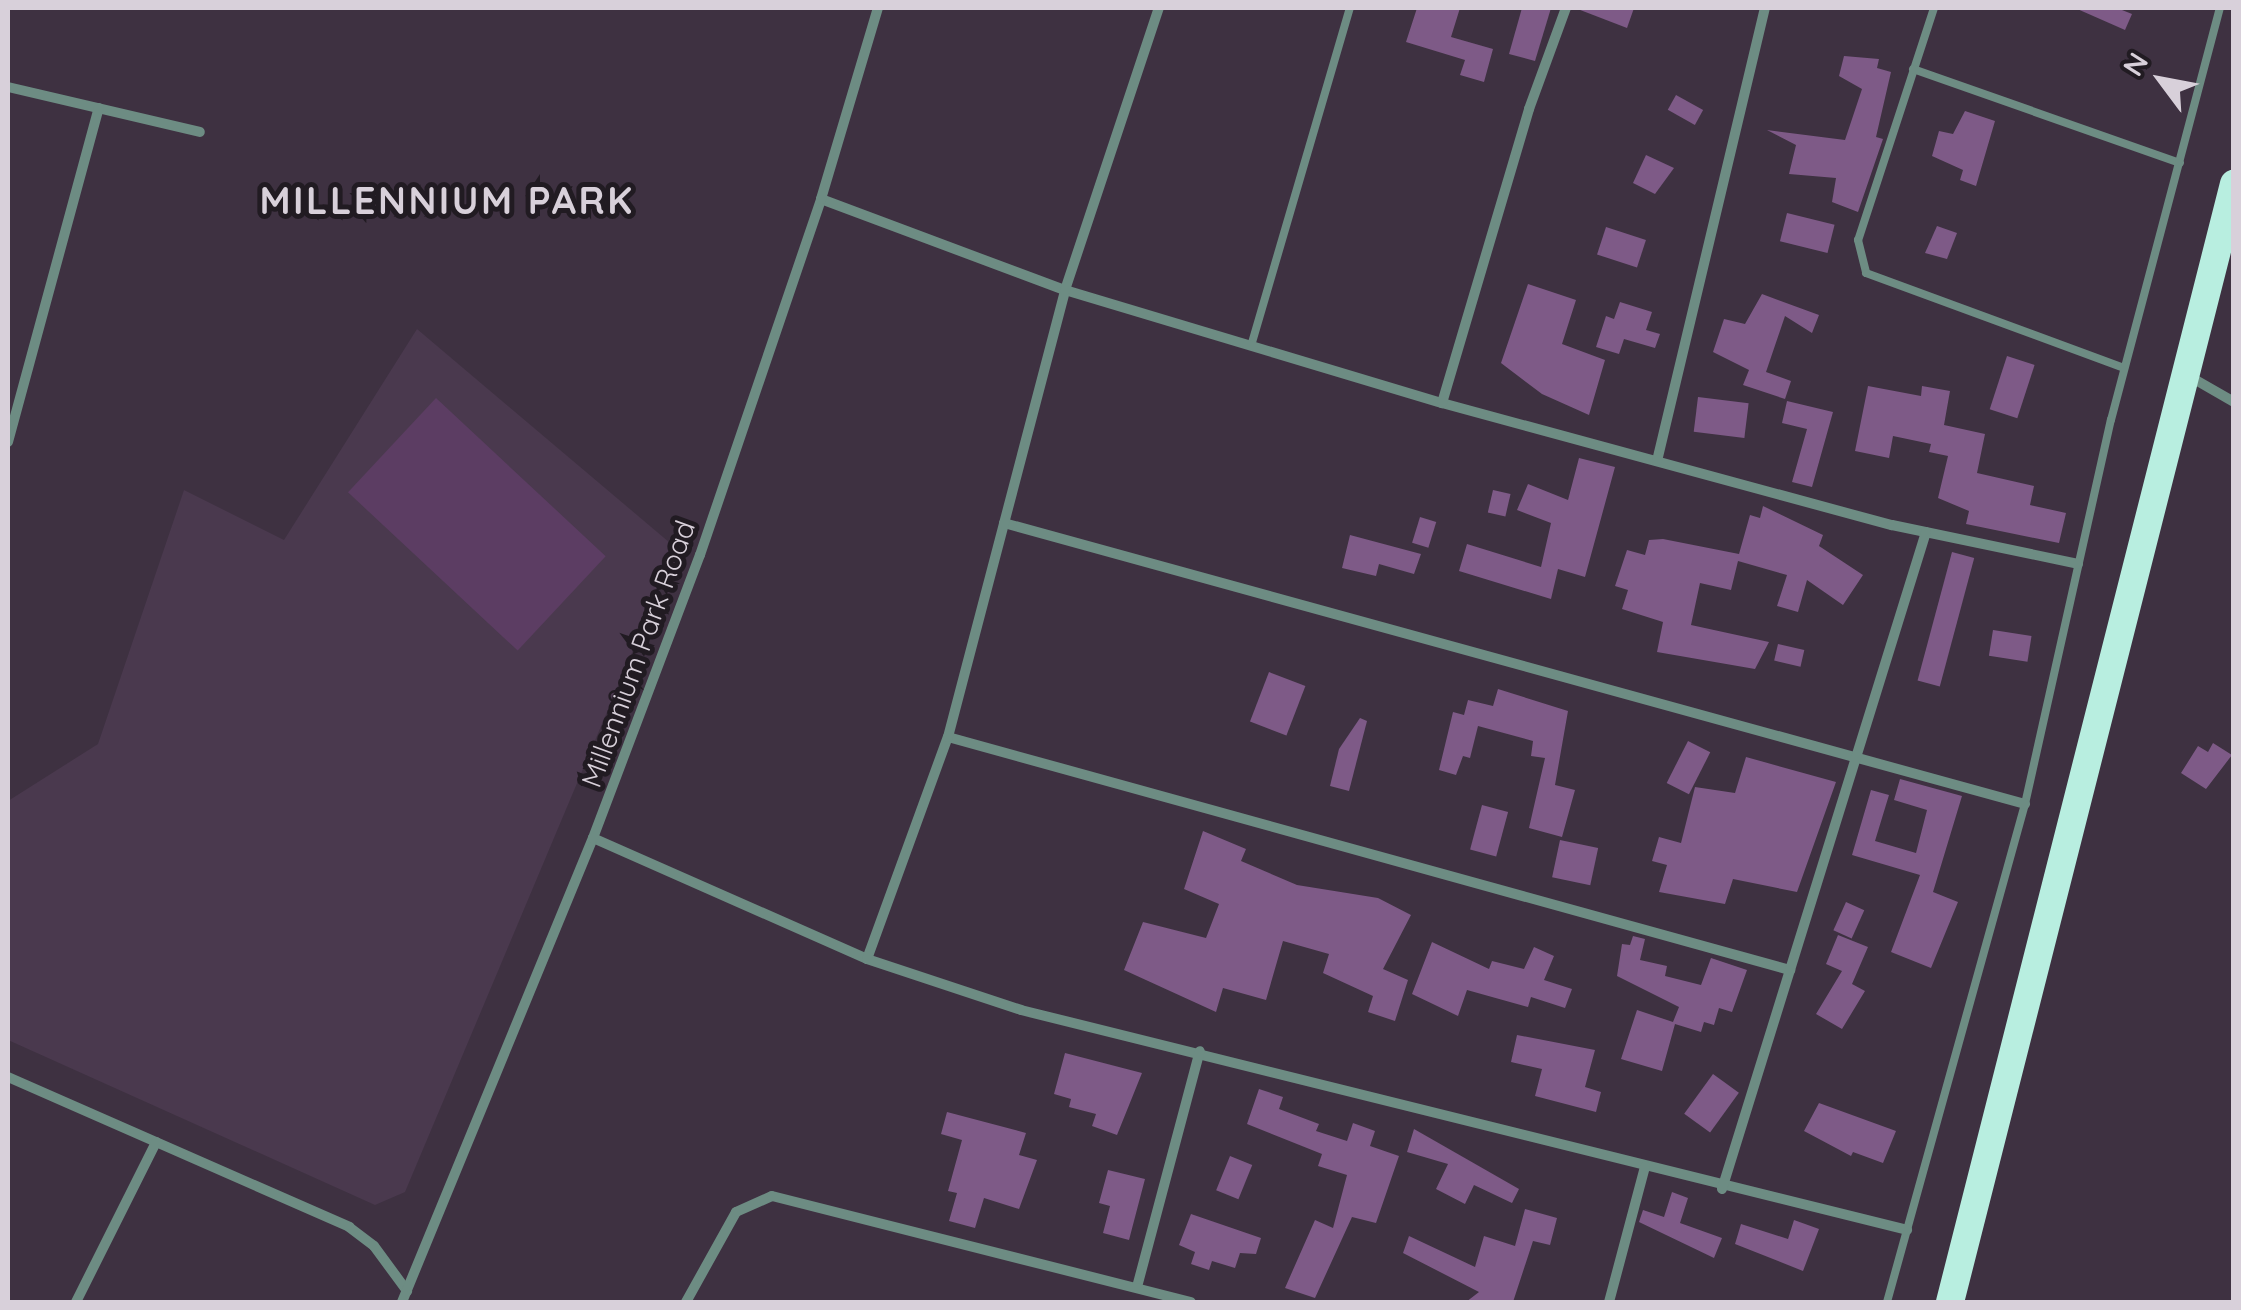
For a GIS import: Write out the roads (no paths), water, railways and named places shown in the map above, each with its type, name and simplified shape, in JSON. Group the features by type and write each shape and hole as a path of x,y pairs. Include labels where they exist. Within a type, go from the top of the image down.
{"highway":[{"path":"1950,1302 2231,201"}],"street":[{"name":"Millennium Park Road","path":"402,1302 593,838 700,555 821,199 878,8"},
{"path":"866,959 948,737 1065,290 1158,8"},
{"path":"1442,403 1529,109 1566,8"},
{"path":"1657,461 1765,8"},
{"path":"8,87 200,132"},
{"path":"8,442 12,404 99,108"},
{"path":"821,199 1065,290 1442,403 1926,532 2078,564"},
{"path":"2186,374 2234,402"},
{"path":"1004,523 2025,804"},
{"path":"1722,1189 1926,532"},
{"path":"948,737 1790,970"},
{"path":"593,838 866,959 1021,1010 1200,1051 1722,1189 1907,1230"},
{"path":"1137,1287 1200,1051"},
{"path":"8,1076 348,1227 374,1246 407,1290"},
{"path":"76,1302 156,1142"},
{"path":"1609,1302 1645,1167"},
{"path":"686,1302 736,1212 772,1196 1191,1302"}],"lane":[{"path":"1251,346 1350,8"},
{"path":"1934,8 1858,240 1866,273 2124,368"},
{"path":"1887,1302 2025,804 2124,368 2220,8"},
{"path":"1913,69 2180,163"}],"district":[{"name":"MILLENNIUM PARK","path":"447,201"}]}
